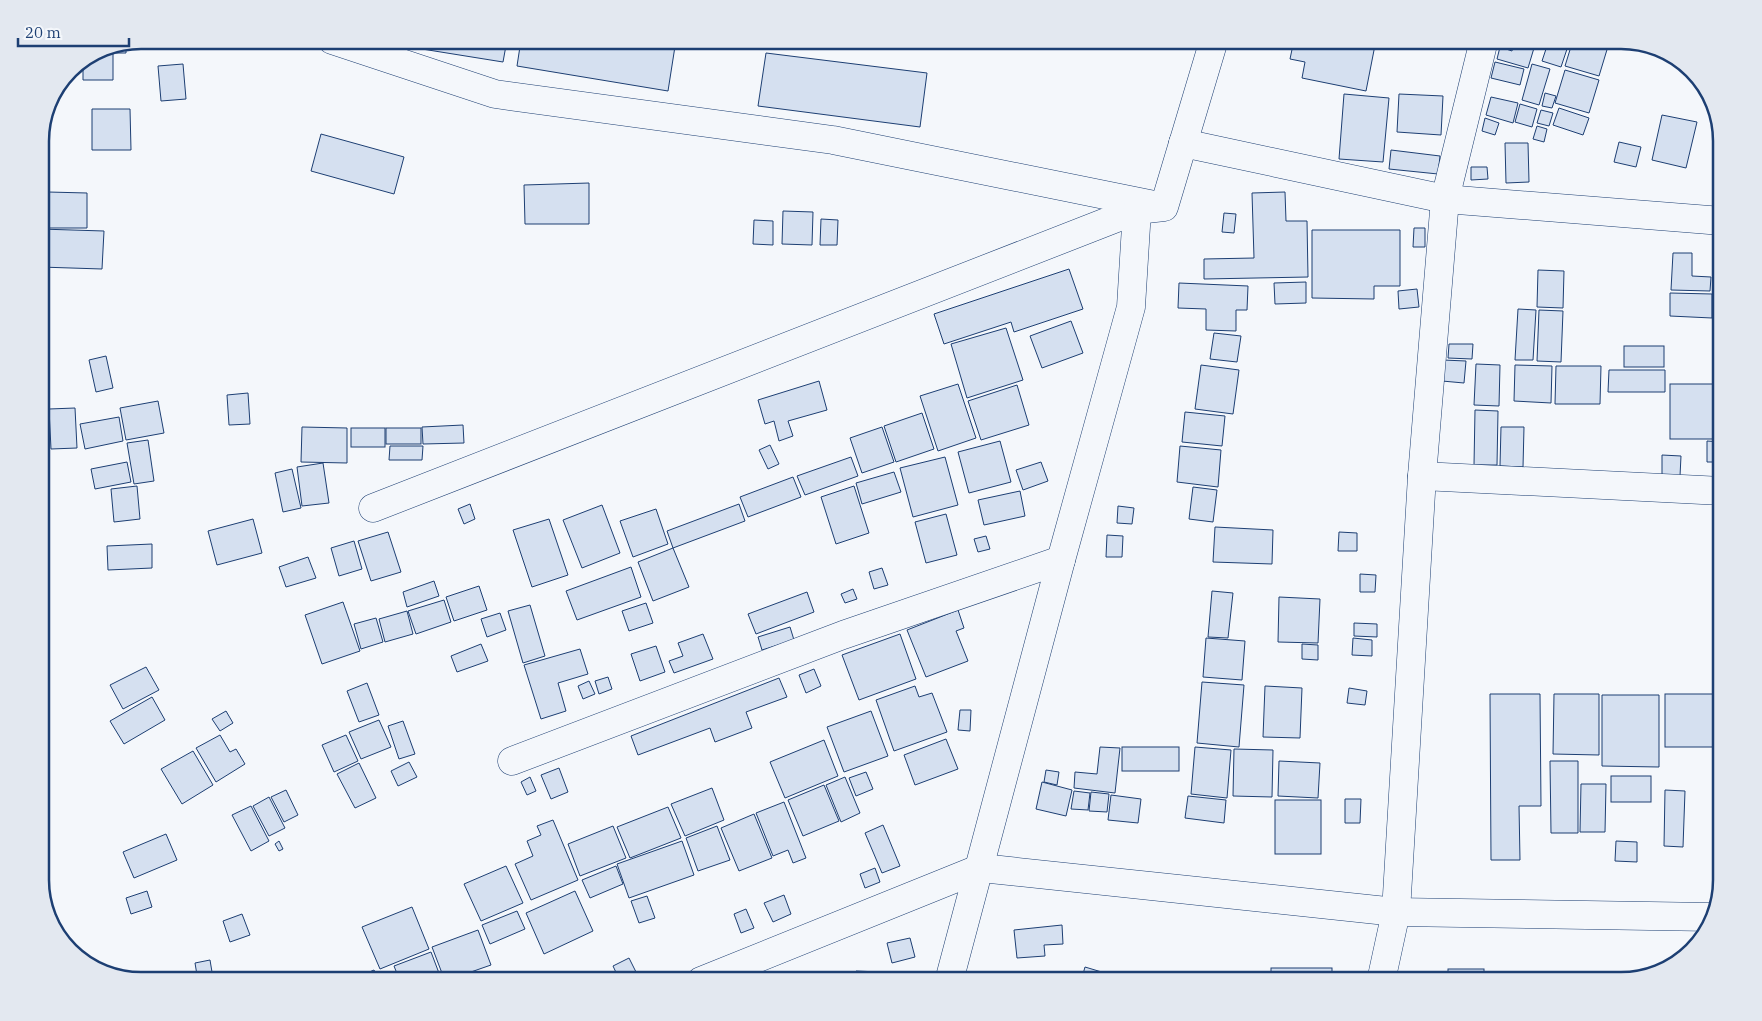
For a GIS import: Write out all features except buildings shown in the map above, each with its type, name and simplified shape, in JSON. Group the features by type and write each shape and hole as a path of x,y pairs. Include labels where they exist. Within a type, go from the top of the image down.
{"street":[{"path":"359,49 495,94 833,140 1164,207"},
{"path":"1164,207 1211,49"},
{"path":"1383,972 1396,912 1422,476 1445,199 1482,49"},
{"path":"1183,143 1445,199 1713,220"},
{"path":"373,508 1137,210 1164,207"},
{"path":"951,972 1061,560 1131,307 1137,210"},
{"path":"1422,476 1713,491"},
{"path":"512,761 843,635 1061,560"},
{"path":"723,972 980,868 1396,912 1705,917"}]}
